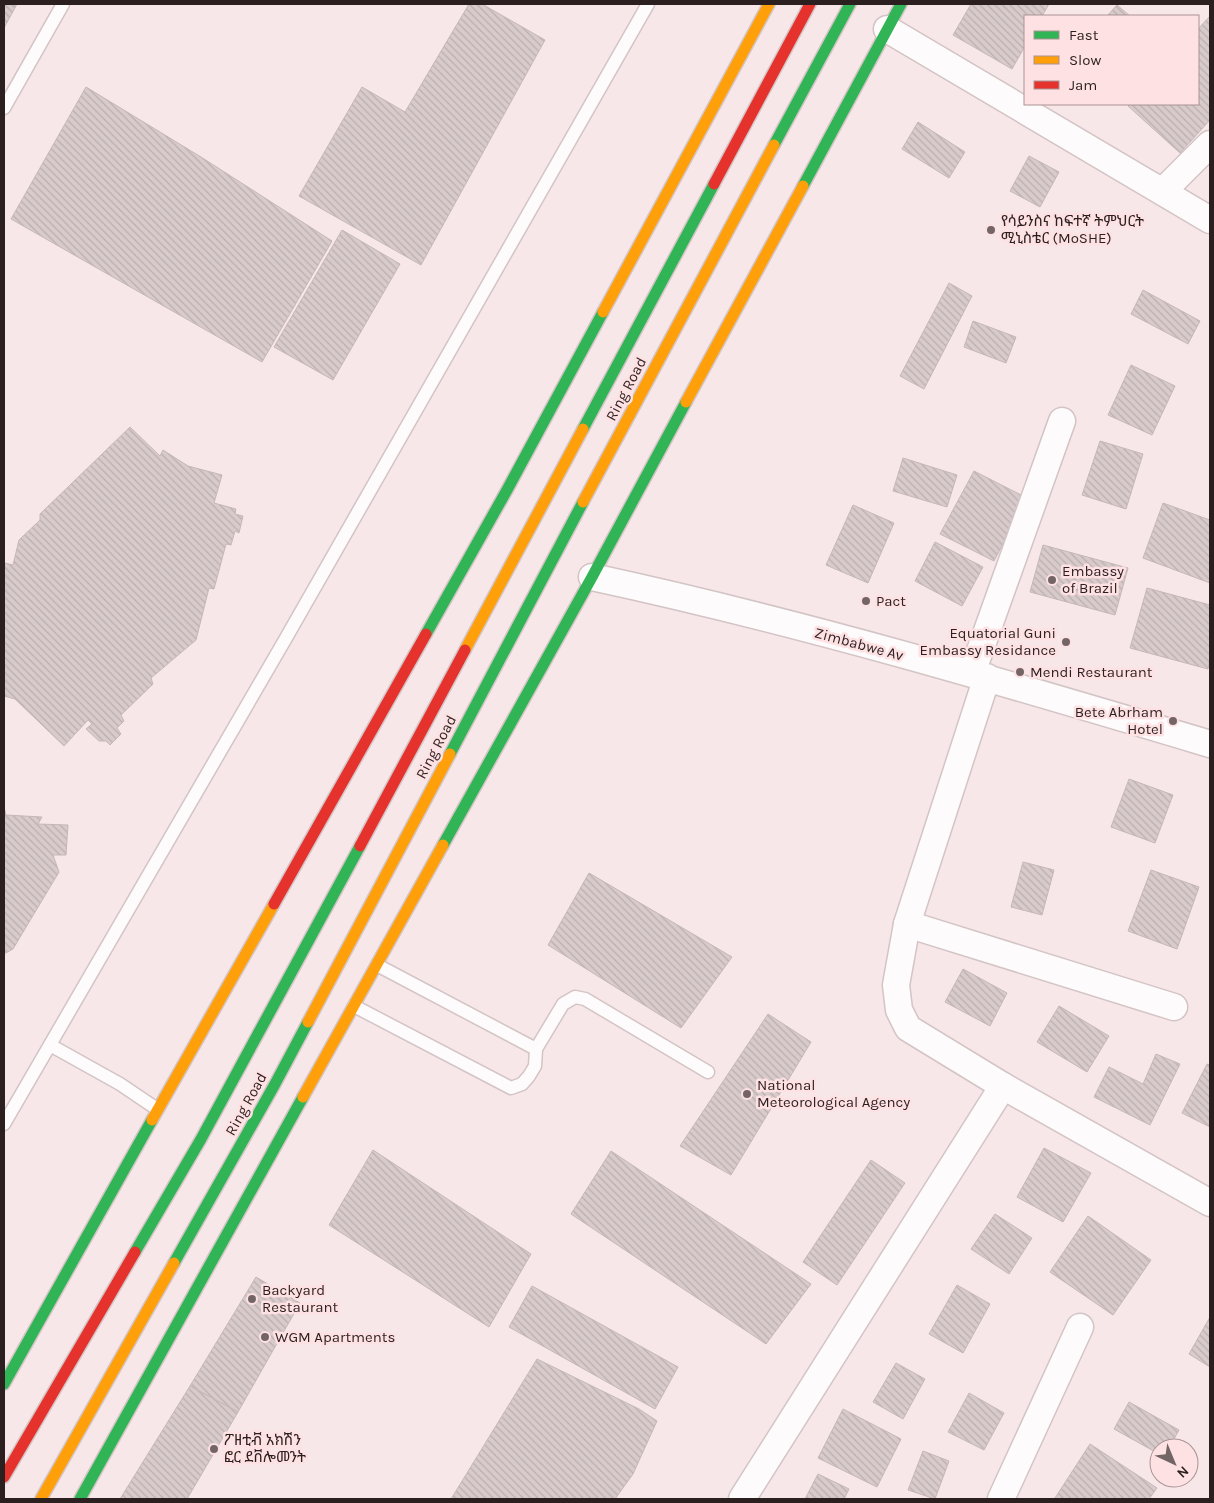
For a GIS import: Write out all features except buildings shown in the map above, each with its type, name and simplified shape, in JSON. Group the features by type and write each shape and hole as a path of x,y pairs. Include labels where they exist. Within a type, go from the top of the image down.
{"main road":[{"path":"4,1384 157,1109 507,490 769,4"},
{"name":"Ring Road","path":"4,1477 206,1130 403,768 810,4"},
{"name":"Ring Road","path":"41,1499 275,1084 575,516 850,4"},
{"path":"80,1499 592,578 901,4"}],"street":[{"path":"888,29 1210,220"},
{"path":"1162,191 1210,144"},
{"path":"1062,421 979,675 907,924 896,985 899,1010 908,1028 1003,1086 1210,1203"},
{"name":"Zimbabwe Av","path":"592,578 662,592 979,675 1210,744"},
{"path":"907,924 1174,1007"},
{"path":"742,1499 1003,1086"},
{"path":"1000,1499 1080,1327"}],"lane":[{"path":"4,108 62,4"},
{"path":"4,1124 286,638 648,4"},
{"path":"377,965 536,1049"},
{"path":"354,1006 511,1088 522,1084 529,1076 535,1066 536,1049 563,1004 574,997 585,999 708,1072"},
{"path":"50,1045 120,1084 157,1109"}],"traffic: fast":[{"path":"774,145 850,4"},
{"path":"803,186 901,4"},
{"path":"583,429 714,184"},
{"path":"426,634 507,490 603,312"},
{"path":"443,845 592,577 686,402"},
{"path":"450,754 583,502"},
{"path":"135,1252 201,1139 360,846"},
{"path":"174,1263 308,1022"},
{"path":"80,1499 303,1097"},
{"path":"4,1384 152,1120"}],"traffic: slow":[{"path":"603,312 769,4"},
{"path":"583,502 774,145"},
{"path":"686,402 803,186"},
{"path":"465,650 583,429"},
{"path":"308,1022 450,754"},
{"path":"303,1097 443,845"},
{"path":"152,1120 274,904"},
{"path":"41,1499 174,1263"}],"traffic: jam":[{"path":"714,184 810,4"},
{"path":"274,904 426,634"},
{"path":"360,846 465,650"},
{"path":"4,1477 135,1252"}],"place":[{"name":"የሳይንስና ከፍተኛ ትምህርት ሚኒስቴር (MoSHE)","path":"991,230"},
{"name":"Embassy of Brazil","path":"1052,580"},
{"name":"Pact","path":"866,601"},
{"name":"Equatorial Guni Embassy Residance","path":"1066,642"},
{"name":"Mendi Restaurant","path":"1020,672"},
{"name":"Bete Abrham Hotel","path":"1173,721"},
{"name":"National Meteorological Agency","path":"747,1094"},
{"name":"Backyard Restaurant","path":"252,1299"},
{"name":"WGM Apartments","path":"265,1337"},
{"name":"ፖዘቲቭ አክሽን ፎር ደቨሎመንት","path":"214,1449"}]}
